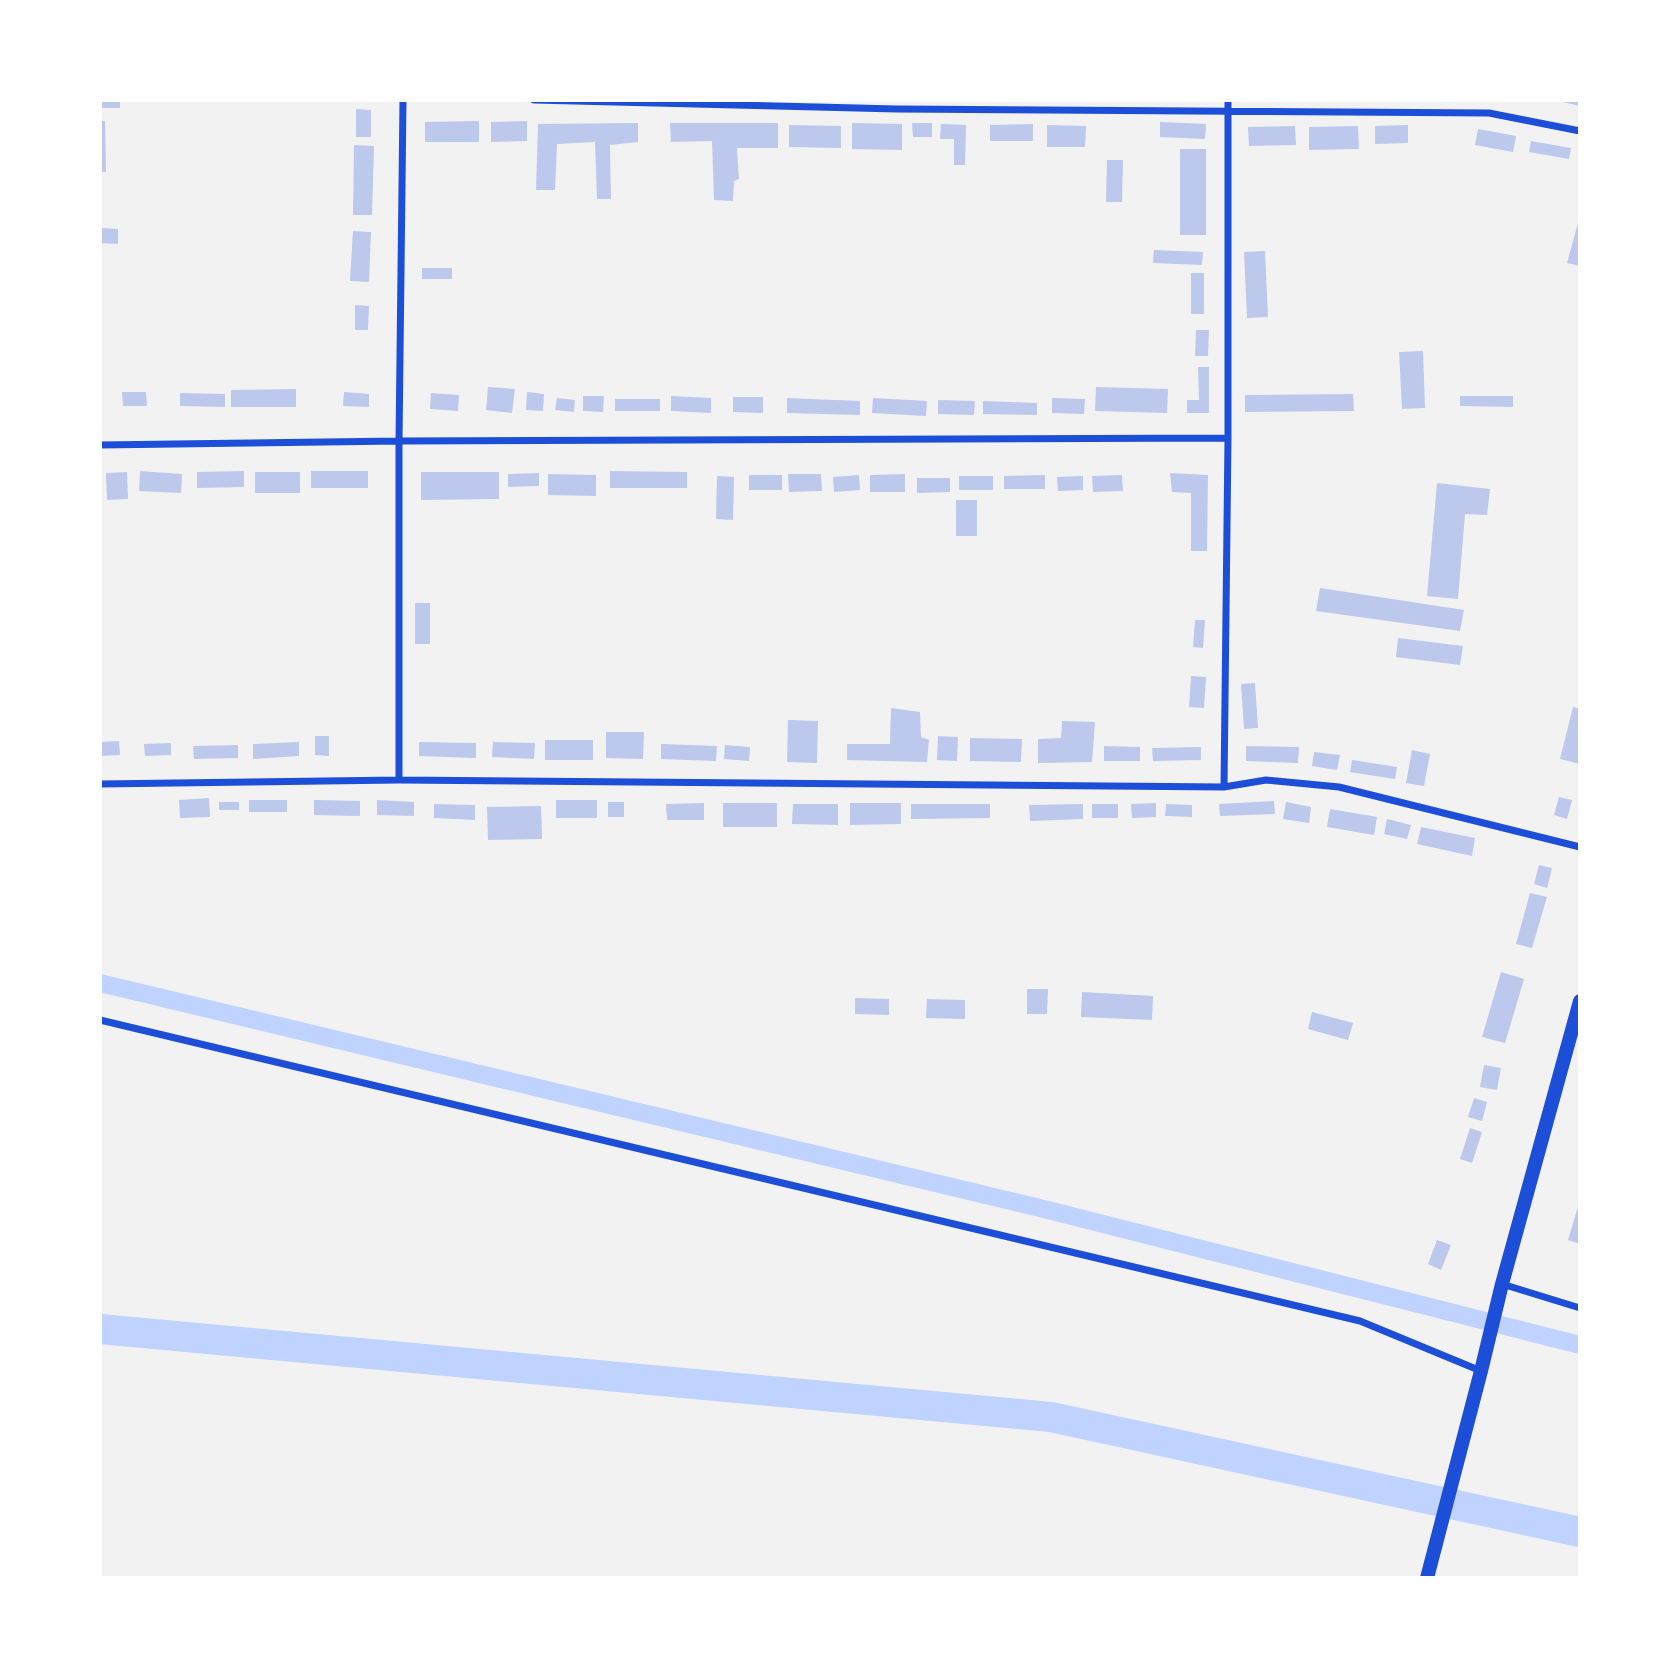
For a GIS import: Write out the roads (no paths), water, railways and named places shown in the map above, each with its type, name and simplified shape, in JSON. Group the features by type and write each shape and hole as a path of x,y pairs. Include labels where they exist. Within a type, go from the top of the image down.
{"main road":[{"path":"1429,1572 1482,1371 1500,1290 1580,1001"}],"street":[{"path":"399,780 403,100"},
{"path":"534,100 897,109 1489,113 1580,131"},
{"path":"1224,787 1228,100"},
{"path":"100,445 399,441 1228,438"},
{"path":"100,784 399,780 1224,787 1266,780 1339,787 1580,847"},
{"path":"100,1020 1360,1321 1482,1371"},
{"path":"1500,1290 1580,1308"}],"waterway":[{"path":"100,983 1044,1209 1580,1345"},
{"path":"100,1329 1051,1417 1580,1532"}]}
